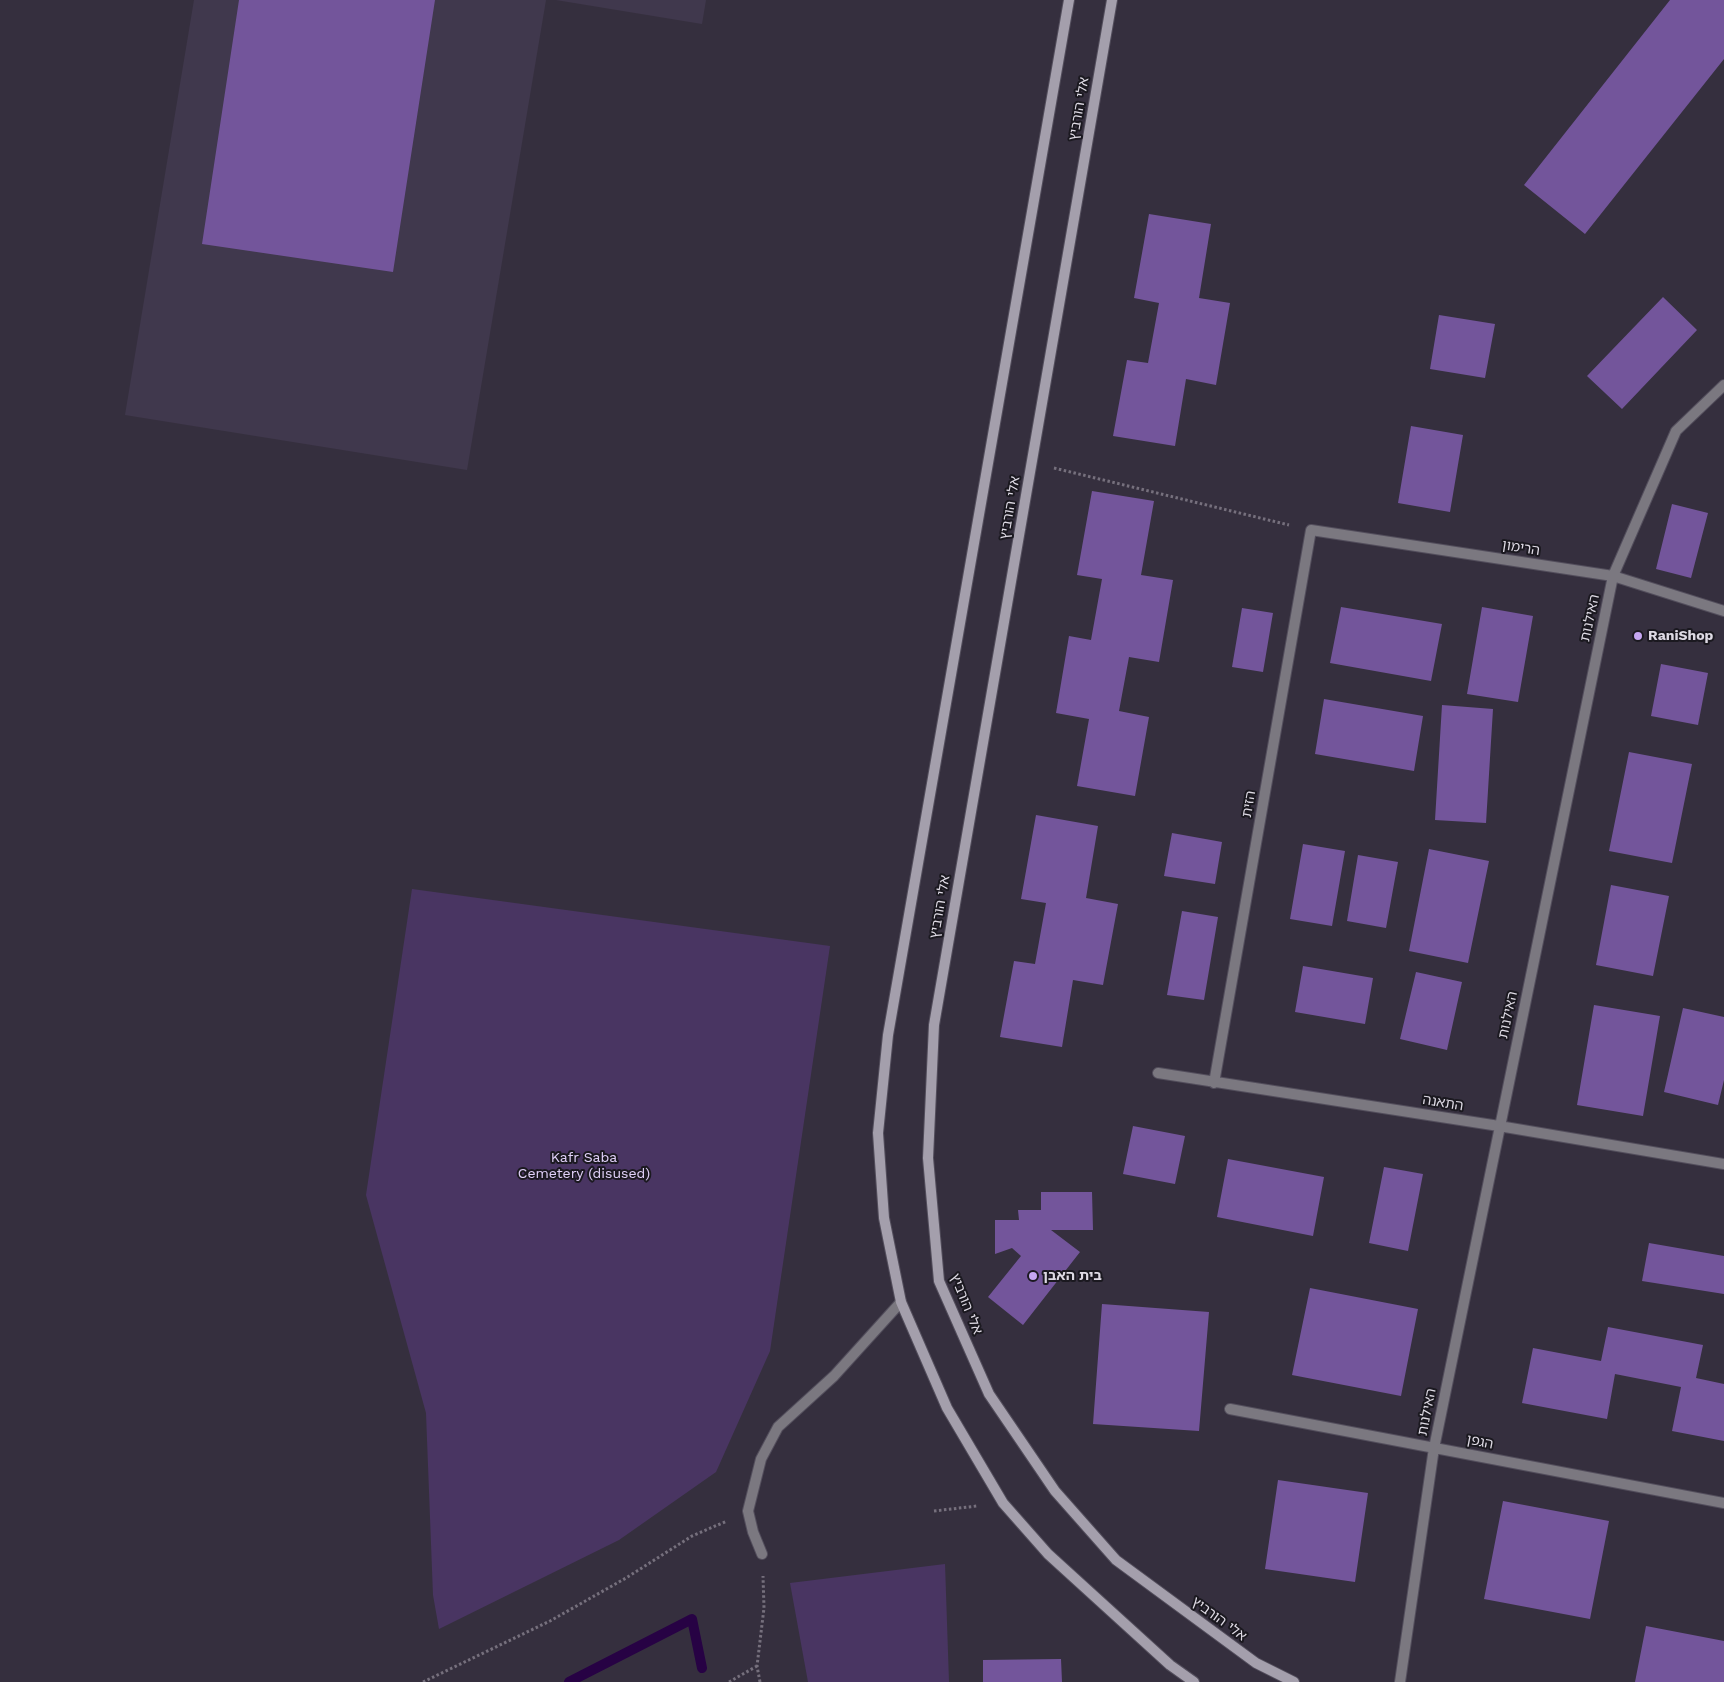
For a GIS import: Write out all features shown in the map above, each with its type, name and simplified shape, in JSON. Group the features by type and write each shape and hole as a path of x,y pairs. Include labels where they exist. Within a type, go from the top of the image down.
{"street":[{"name":"אלי הורביץ","path":"1069,0 888,1035 878,1132 884,1218 901,1302 947,1408 1003,1503 1048,1554 1170,1665 1194,1682"},
{"name":"אלי הורביץ","path":"1112,0 934,1025 928,1158 940,1281 989,1394 1055,1491 1116,1560 1256,1663 1294,1682"},
{"name":"האילנות","path":"1400,1682 1434,1448 1613,576 1676,431 1724,385"},
{"name":"הרימון","path":"1311,530 1613,576 1724,611"},
{"name":"הזית","path":"1214,1082 1311,530"},
{"name":"התאנה","path":"1158,1073 1500,1126 1724,1164"},
{"path":"762,1554 753,1532 748,1511 761,1459 778,1426 834,1376 901,1302"},
{"name":"הגפן","path":"1230,1409 1724,1503"}],"path":[{"path":"1031,463 1311,530"},
{"path":"934,1511 1003,1503"},
{"path":"422,1682 550,1621 626,1578 692,1536 748,1511"},
{"path":"760,1682 757,1666 764,1608 762,1554"},
{"path":"729,1682 757,1666"}],"shaded area":[{"path":"194,0 546,0 467,470 125,415"},
{"path":"556,0 706,0 702,24"}],"green space":[{"name":"Kafr Saba Cemetery (disused)","path":"412,889 830,946 770,1351 716,1472 619,1540 439,1629 433,1595 426,1413 366,1195"},
{"path":"945,1564 949,1682 808,1682 790,1583"}],"building":[{"path":"239,0 435,0 393,272 202,244"},
{"path":"1670,0 1724,0 1724,59 1585,234 1524,185"},
{"path":"1149,214 1211,224 1199,298 1230,303 1216,385 1186,379 1175,446 1113,436 1127,360 1148,363 1159,303 1134,298"},
{"path":"1663,297 1697,330 1622,409 1587,376"},
{"path":"1439,315 1495,324 1485,378 1430,369"},
{"path":"1411,426 1463,435 1450,512 1398,503"},
{"path":"1092,491 1154,501 1141,575 1173,580 1159,662 1129,657 1119,711 1149,717 1135,796 1077,786 1089,719 1056,713 1069,636 1091,640 1102,579 1077,575"},
{"path":"1672,504 1708,513 1691,578 1656,569"},
{"path":"1341,607 1442,624 1431,681 1330,663"},
{"path":"1482,607 1533,616 1518,702 1467,694"},
{"path":"1242,608 1273,613 1263,672 1232,667"},
{"path":"1661,664 1708,673 1698,725 1651,716"},
{"path":"1324,699 1423,716 1414,771 1315,754"},
{"path":"1442,705 1493,709 1486,823 1435,820"},
{"path":"1629,752 1692,764 1672,863 1609,851"},
{"path":"1036,815 1098,826 1086,898 1118,904 1103,985 1073,980 1062,1047 1000,1037 1014,961 1035,964 1046,903 1021,899"},
{"path":"1172,833 1222,842 1215,884 1164,876"},
{"path":"1303,844 1345,851 1332,926 1290,919"},
{"path":"1429,849 1489,861 1468,963 1409,951"},
{"path":"1358,855 1398,862 1386,928 1347,921"},
{"path":"1611,885 1669,896 1653,976 1596,965"},
{"path":"1182,911 1218,917 1204,1000 1167,995"},
{"path":"1303,966 1373,978 1365,1024 1295,1012"},
{"path":"1416,972 1462,982 1447,1050 1400,1039"},
{"path":"1594,1005 1660,1016 1643,1116 1577,1105"},
{"path":"1683,1008 1724,1017 1724,1080 1718,1105 1664,1092"},
{"path":"1133,1126 1185,1136 1175,1184 1123,1174"},
{"path":"1228,1159 1324,1177 1313,1236 1217,1217"},
{"path":"1384,1167 1423,1174 1408,1251 1369,1243"},
{"name":"בית האבן","path":"1041,1192 1092,1192 1093,1230 1051,1230 1080,1252 1023,1325 988,1297 1021,1256 1012,1248 995,1254 995,1220 1019,1220 1018,1210 1041,1210"},
{"path":"1649,1243 1724,1256 1724,1294 1642,1281"},
{"path":"1310,1288 1418,1309 1401,1396 1292,1375"},
{"path":"1102,1304 1209,1312 1199,1431 1093,1424"},
{"path":"1608,1327 1703,1345 1696,1378 1724,1384 1724,1441 1672,1431 1681,1387 1615,1374 1607,1419 1522,1403 1533,1348 1601,1361"},
{"path":"1278,1480 1368,1493 1355,1582 1265,1569"},
{"path":"1503,1501 1609,1521 1590,1619 1484,1599"},
{"path":"1646,1626 1724,1641 1724,1682 1635,1682"},
{"path":"1061,1659 1062,1682 983,1682 983,1660"}],"waterway":[{"path":"569,1682 692,1619 702,1668"}],"place":[{"name":"RaniShop","path":"1638,636"},
{"name":"בית האבן","path":"1033,1276"}]}
